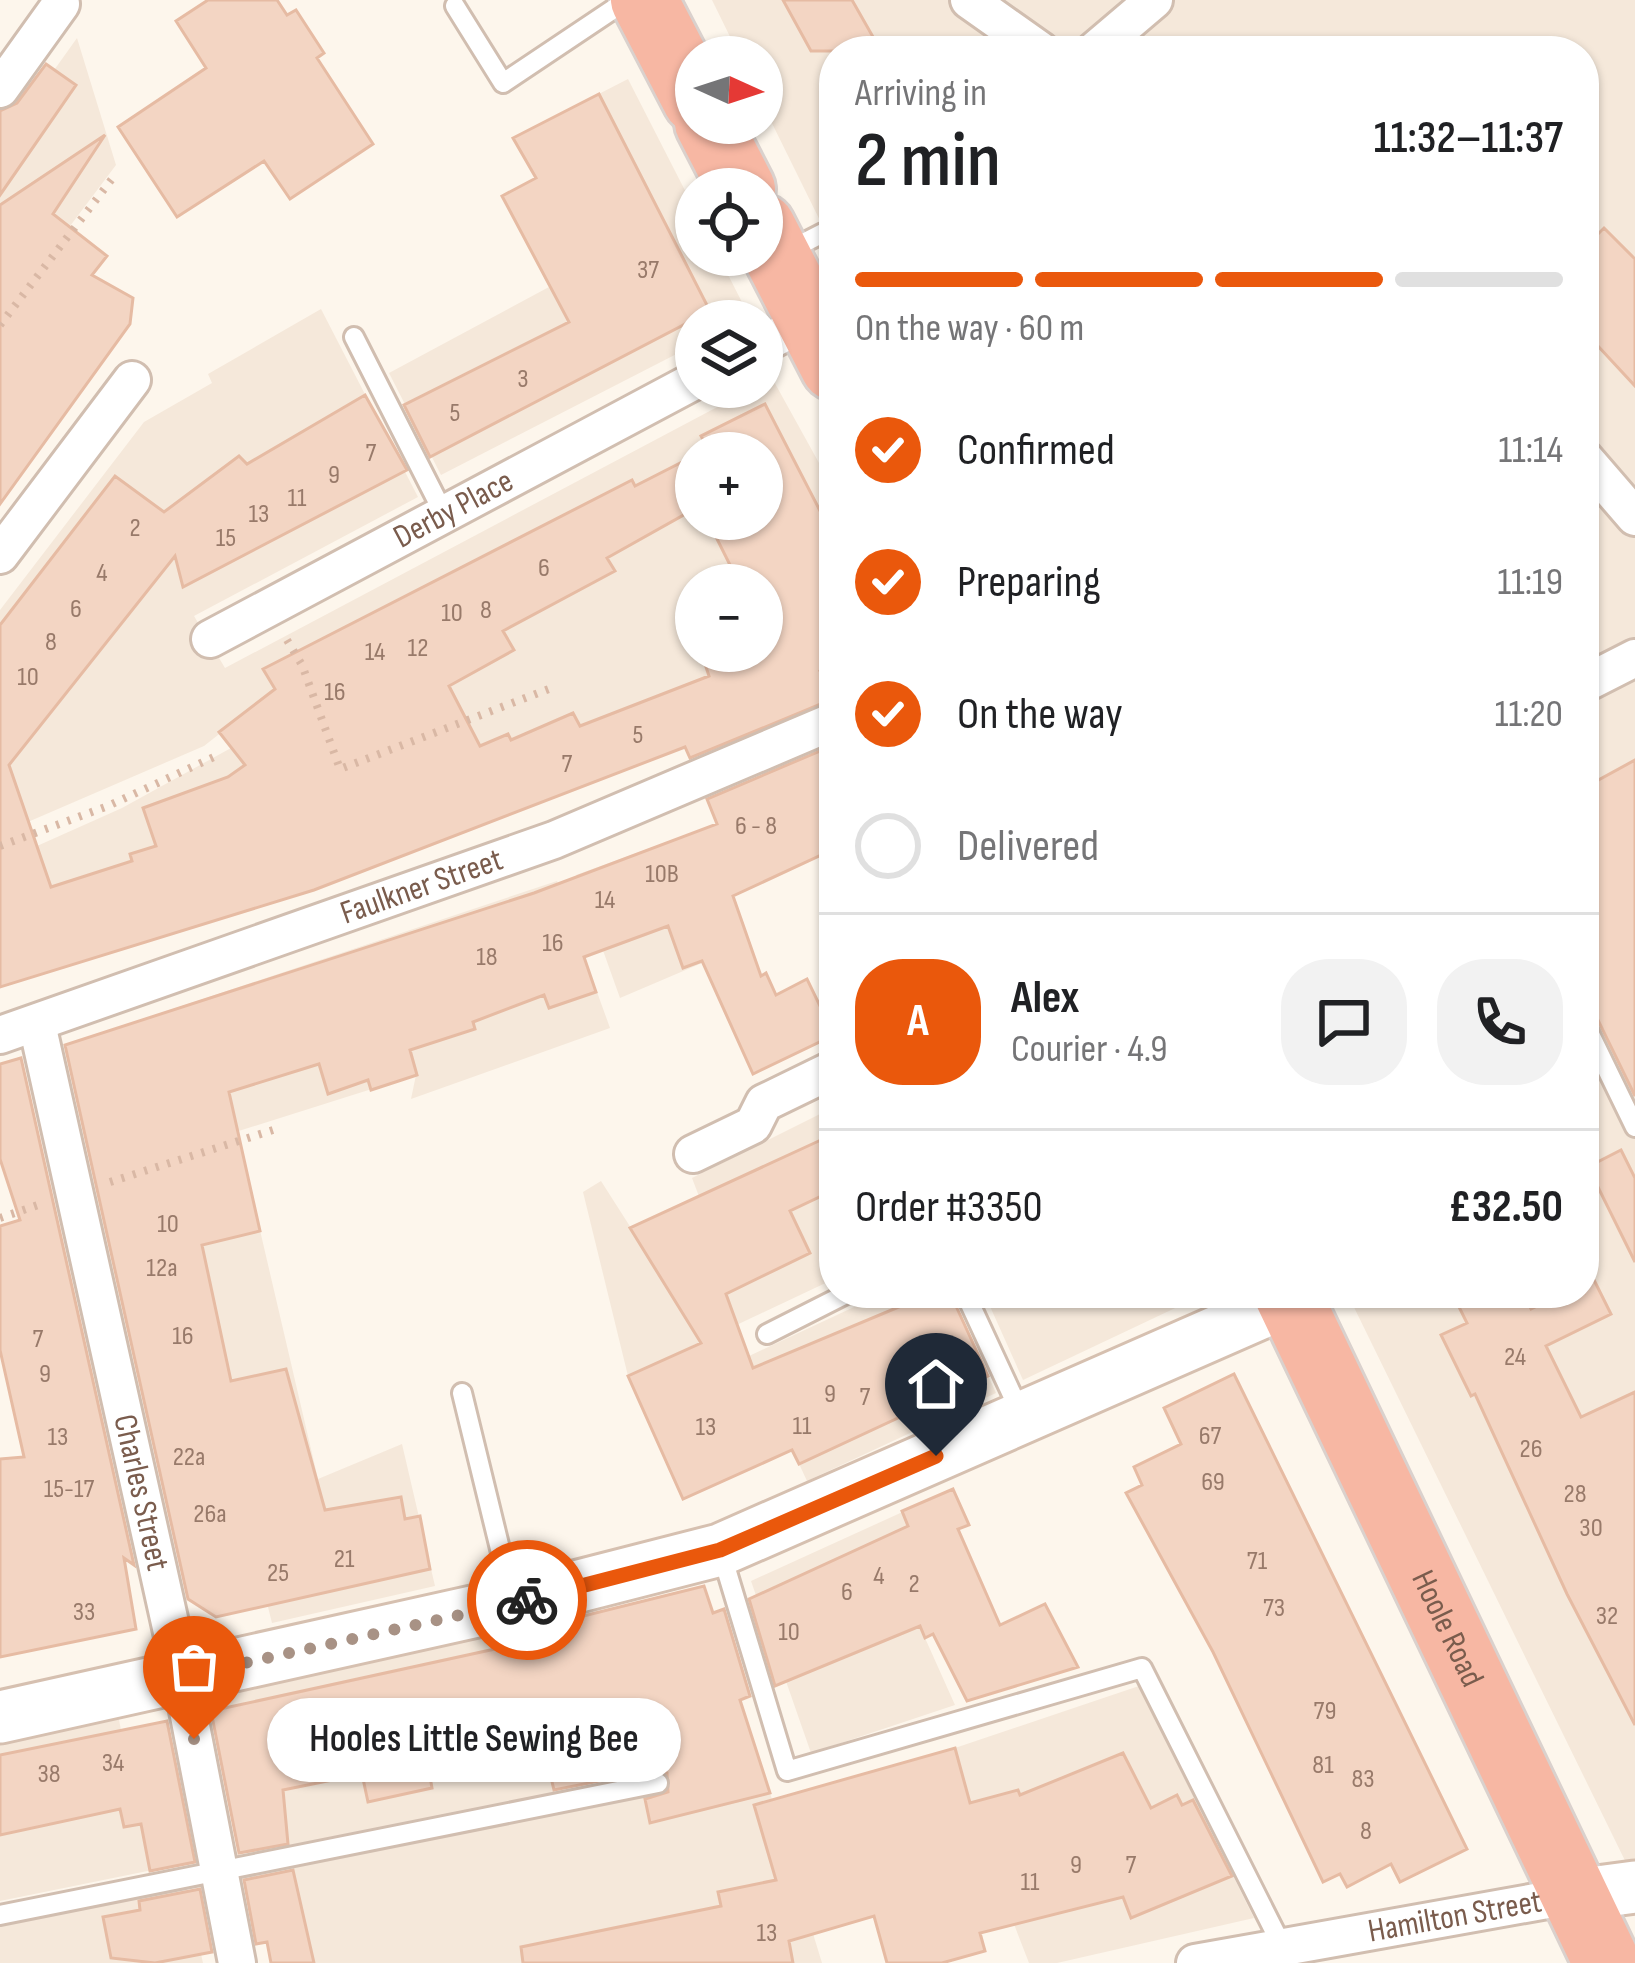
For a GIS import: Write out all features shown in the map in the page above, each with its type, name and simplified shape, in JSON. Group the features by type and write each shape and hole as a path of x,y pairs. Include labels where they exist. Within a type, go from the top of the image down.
{"highway":[{"path":"644,0 675,60"},
{"path":"787,239 802,344"},
{"name":"Hoole Road","path":"1294,1308 1605,1891 1607,1963"}],"street":[{"path":"969,0 1020,36"},
{"path":"1112,36 1154,0"},
{"path":"0,89 61,4"},
{"path":"0,555 132,380"},
{"name":"Derby Place","path":"210,639 675,391"},
{"path":"1599,476 1635,518"},
{"path":"1599,676 1635,658"},
{"name":"Faulkner Street","path":"0,1035 554,840 819,728"},
{"name":"Charles Street","path":"38,1024 182,1677 237,1963"},
{"path":"693,1154 753,1125 764,1103 819,1076"},
{"path":"0,1717 513,1603 720,1550 1264,1308"},
{"name":"Hamilton Street","path":"1195,1963 1281,1944 1605,1891"}],"lane":[{"path":"455,6 503,83 627,0"},
{"path":"355,338 445,514"},
{"path":"1599,1053 1635,1127"},
{"path":"767,1334 819,1308"},
{"path":"972,1308 1023,1418"},
{"path":"462,1393 513,1603"},
{"path":"720,1550 788,1771 1142,1668 1281,1944"},
{"path":"0,1915 658,1784"}],"path":[{"path":"0,325 115,175"},
{"path":"268,608 302,665 340,769 554,687"},
{"path":"0,846 108,806 218,755"},
{"path":"0,1218 273,1130"}],"shaded area":[{"path":"712,0 1635,0 1635,1881 1354,1308 1599,1308 1599,36 819,36 819,219 782,144 783,36 730,36"},
{"path":"77,38 116,165 0,319 0,146"},
{"path":"628,79 675,171 675,276 729,276 741,300 675,300 675,355 441,475 389,373 549,287 502,196 536,178 513,138"},
{"path":"321,309 418,497 194,616 225,668 715,408 783,408 783,398 819,463 819,695 367,870 66,966 37,846 122,808 231,748 251,709 204,746 0,834 0,610 144,422 212,383 208,374"},
{"path":"708,827 749,943 620,998 576,875"},
{"path":"557,881 610,1028 411,1099 416,1075 103,1174 74,1042"},
{"path":"819,1114 819,1286 628,1376 583,1192 601,1181 631,1228 700,1199 692,1178"},
{"path":"252,1196 318,1479 402,1444 435,1586 272,1623 267,1603 216,1617 202,1608 136,1295"},
{"path":"852,1308 957,1308 996,1393 807,1481 749,1356"},
{"path":"991,1308 1175,1308 1023,1380"},
{"path":"953,1489 969,1525 958,1530 943,1630 925,1638 955,1705 811,1753 751,1581"},
{"path":"497,1631 533,1704 559,1811 707,1784 770,1793 822,1963 271,1963 213,1690"},
{"path":"1139,1686 1254,1918 1057,1963 1029,1963 979,1834 955,1748"},
{"path":"117,1710 121,1730 152,1724 182,1864 0,1901 0,1736"},
{"path":"186,1887 203,1963 0,1963 0,1925"}],"building":[{"path":"208,0 277,0 287,15 296,10 324,53 317,58 373,144 290,199 264,161 177,217 118,127 206,68 176,21"},
{"path":"783,0 852,0 872,36 819,36 819,51 811,51"},
{"path":"46,64 76,85 0,195 0,111 17,103"},
{"path":"599,94 675,243 675,276 692,276 704,300 675,300 675,329 430,457 404,405 569,322 502,196 536,178 513,138"},
{"path":"105,135 53,214 107,256 92,275 133,298 130,324 0,504 0,205"},
{"path":"1604,228 1635,259 1635,386 1599,347 1599,233"},
{"path":"365,395 407,470 183,587 175,556 9,765 51,887 132,861 130,854 156,846 143,808 228,777 245,765 219,732 275,689 263,669 632,480 635,486 675,466 675,520 607,558 615,571 503,631 514,650 449,686 480,746 508,734 511,740 573,713 580,726 709,676 708,672 783,672 783,564 730,564 718,540 783,540 783,439 819,509 819,705 690,758 685,747 314,890 0,987 0,625 115,476 164,512 239,456 247,464"},
{"path":"757,408 767,408 779,432 709,432"},
{"path":"819,751 819,856 733,896 761,976 766,973 776,995 807,979 819,1004 819,1042 753,1074 702,961 683,968 668,926 584,957 596,992 549,1008 544,995 473,1022 475,1029 410,1050 417,1075 371,1090 368,1080 328,1094 319,1064 229,1092 260,1231 202,1245 231,1381 286,1369 325,1510 401,1497 405,1519 420,1516 430,1569 216,1617 188,1599 65,1045 534,893 717,824 707,799"},
{"path":"1635,760 1635,1096 1599,1022 1599,780"},
{"path":"21,1058 134,1565 124,1558 136,1629 0,1657 0,1459 24,1457 0,1350 0,1226 20,1220 0,1159 0,1064"},
{"path":"819,1141 819,1197 790,1211 810,1253 726,1294 753,1368 896,1308 957,1308 988,1376 799,1464 792,1450 683,1499 628,1376 701,1343 630,1228"},
{"path":"1621,1150 1635,1178 1635,1262 1599,1189 1599,1161"},
{"path":"1599,1290 1611,1314 1546,1346 1581,1417 1635,1392 1635,1725 1567,1594 1475,1394 1471,1396 1441,1335 1467,1323 1460,1308 1599,1308"},
{"path":"1234,1374 1467,1849 1400,1882 1391,1864 1347,1887 1340,1874 1323,1882 1213,1652 1126,1493 1142,1485 1134,1467 1181,1444 1164,1408"},
{"path":"953,1489 969,1525 958,1529 1000,1625 1045,1604 1078,1667 967,1701 933,1634 925,1638 920,1626 775,1686 749,1599 908,1526 902,1511"},
{"path":"704,1586 713,1613 724,1609 750,1696 740,1700 770,1793 650,1823 645,1799 668,1792 667,1773 655,1770 554,1790 540,1733 427,1760 432,1788 368,1802 362,1774 283,1790 288,1844 239,1853 211,1711 504,1647 531,1629"},
{"path":"167,1721 195,1862 150,1871 141,1824 124,1827 120,1809 0,1835 0,1755"},
{"path":"955,1748 970,1803 1018,1790 1020,1795 1123,1753 1151,1808 1177,1795 1182,1805 1193,1800 1232,1876 1131,1918 1123,1897 980,1933 985,1951 942,1963 887,1963 874,1916 789,1941 793,1963 523,1963 521,1947 721,1906 718,1892 776,1880 754,1805"},
{"path":"293,1870 314,1963 271,1963 267,1942 256,1944 244,1880"},
{"path":"200,1889 212,1952 155,1963 111,1958 103,1917 140,1910 139,1901"}],"way so far":[{"path":"194,1739 182,1677 527,1600"}],"place":[{"name":"Hooles Little Sewing Bee","path":"194,1739"}],"route":[{"path":"527,1600 720,1550 936,1456"}]}
